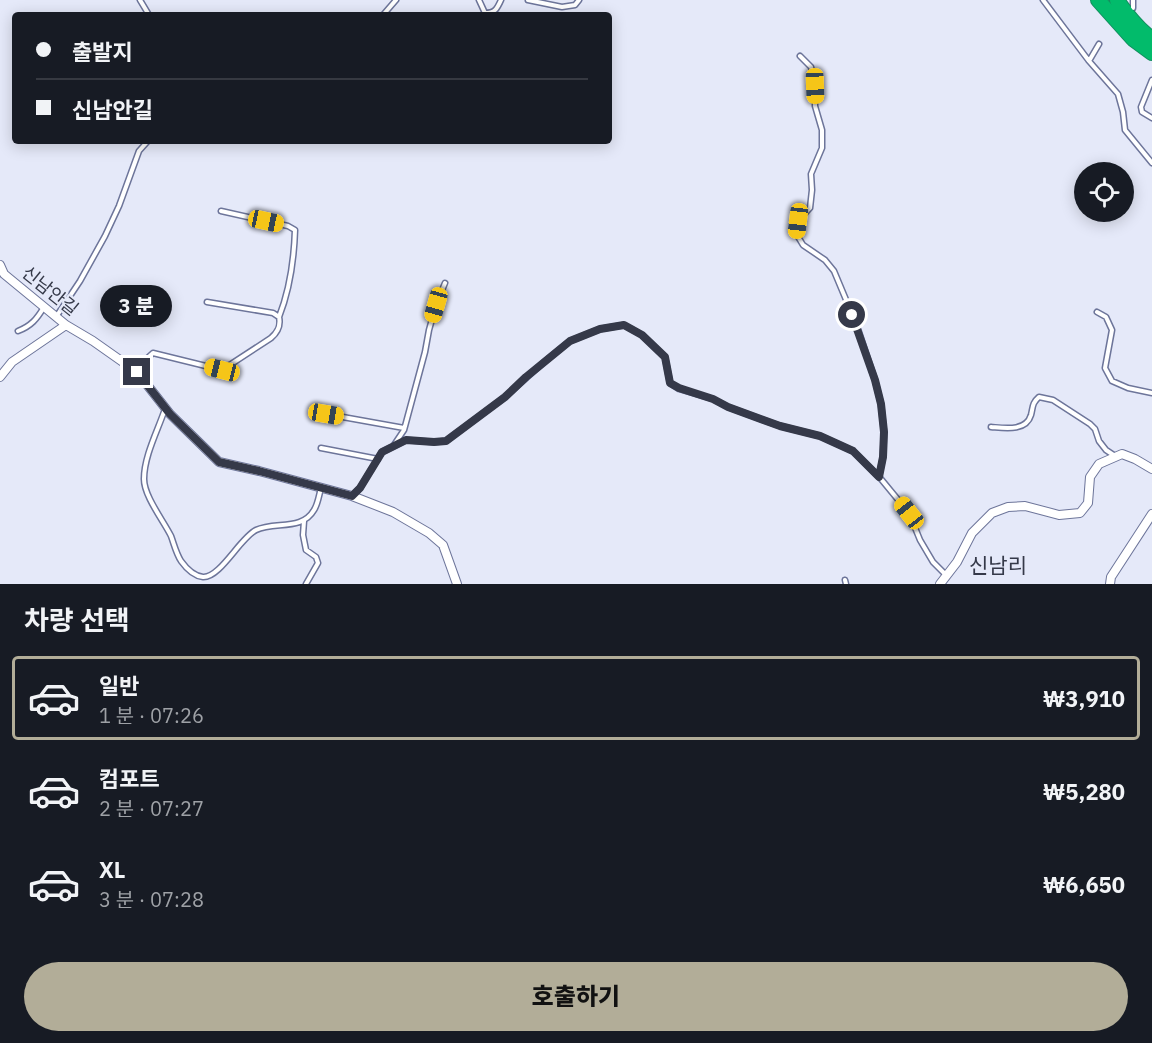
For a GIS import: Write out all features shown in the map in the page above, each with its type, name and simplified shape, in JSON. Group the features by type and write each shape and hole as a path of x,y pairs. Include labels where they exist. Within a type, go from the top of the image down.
{"highway":[{"path":"1098,0 1133,39 1152,53"},
{"path":"1117,0 1142,32 1152,39"}],"street":[{"name":"신남안길","path":"0,265 4,274 66,325 137,372 165,408 219,462 352,496 393,512 429,533 443,545 458,584"},
{"path":"0,377 12,362 66,325"},
{"path":"940,584 957,562 972,533 992,513 1008,507 1026,506 1059,515 1080,513 1088,503 1090,477 1099,464 1122,454 1152,469"},
{"path":"1110,584 1112,577 1152,514"}],"lane":[{"path":"386,12 396,0"},
{"path":"528,0 562,7 575,5 579,0"},
{"path":"1043,0 1089,61 1118,94 1125,130 1152,163"},
{"path":"1132,8 1133,0"},
{"path":"1089,61 1100,44"},
{"path":"800,56 811,67 815,86 815,106 822,129 822,148 811,174 810,208 798,221 797,235 803,245 825,260 834,271 857,326 881,404 884,432 879,477"},
{"path":"1152,80 1141,107 1142,112 1152,118"},
{"path":"56,317 80,282 105,236 119,206 139,151 145,144"},
{"path":"133,369 153,353 222,370 277,332 291,272 295,230 288,226 221,211"},
{"path":"394,446 404,428 433,313 445,283"},
{"path":"207,302 273,313 279,317"},
{"path":"18,331 28,327 37,319 44,307"},
{"path":"1097,312 1106,317 1112,330 1105,368 1112,381 1128,388 1152,393"},
{"path":"352,496 360,488 382,452 406,440 446,441 505,397 570,341 600,329 624,325 642,335 665,357 670,383 679,388 780,426 820,436 853,451 879,477 909,513 920,540 933,562 946,575"},
{"path":"991,427 1021,426 1028,422 1035,400 1039,398 1053,400 1090,424 1106,450 1116,456"},
{"path":"165,408 152,443 144,478 146,492 182,562 190,571 201,577 212,575 255,530 304,521 314,510 321,488"},
{"path":"326,414 404,428"},
{"path":"321,448 378,459"},
{"path":"304,521 303,535 306,550 316,557 318,563 306,584"}],"district":[{"name":"신남리","path":"998,566"}],"route":[{"path":"137,372 170,414 219,462 352,496 360,488 382,452 406,440 446,441 505,397 570,341 600,329 624,325 642,335 665,357 670,383 780,426 820,436 853,451 879,477 884,432 881,404 852,315"}]}
